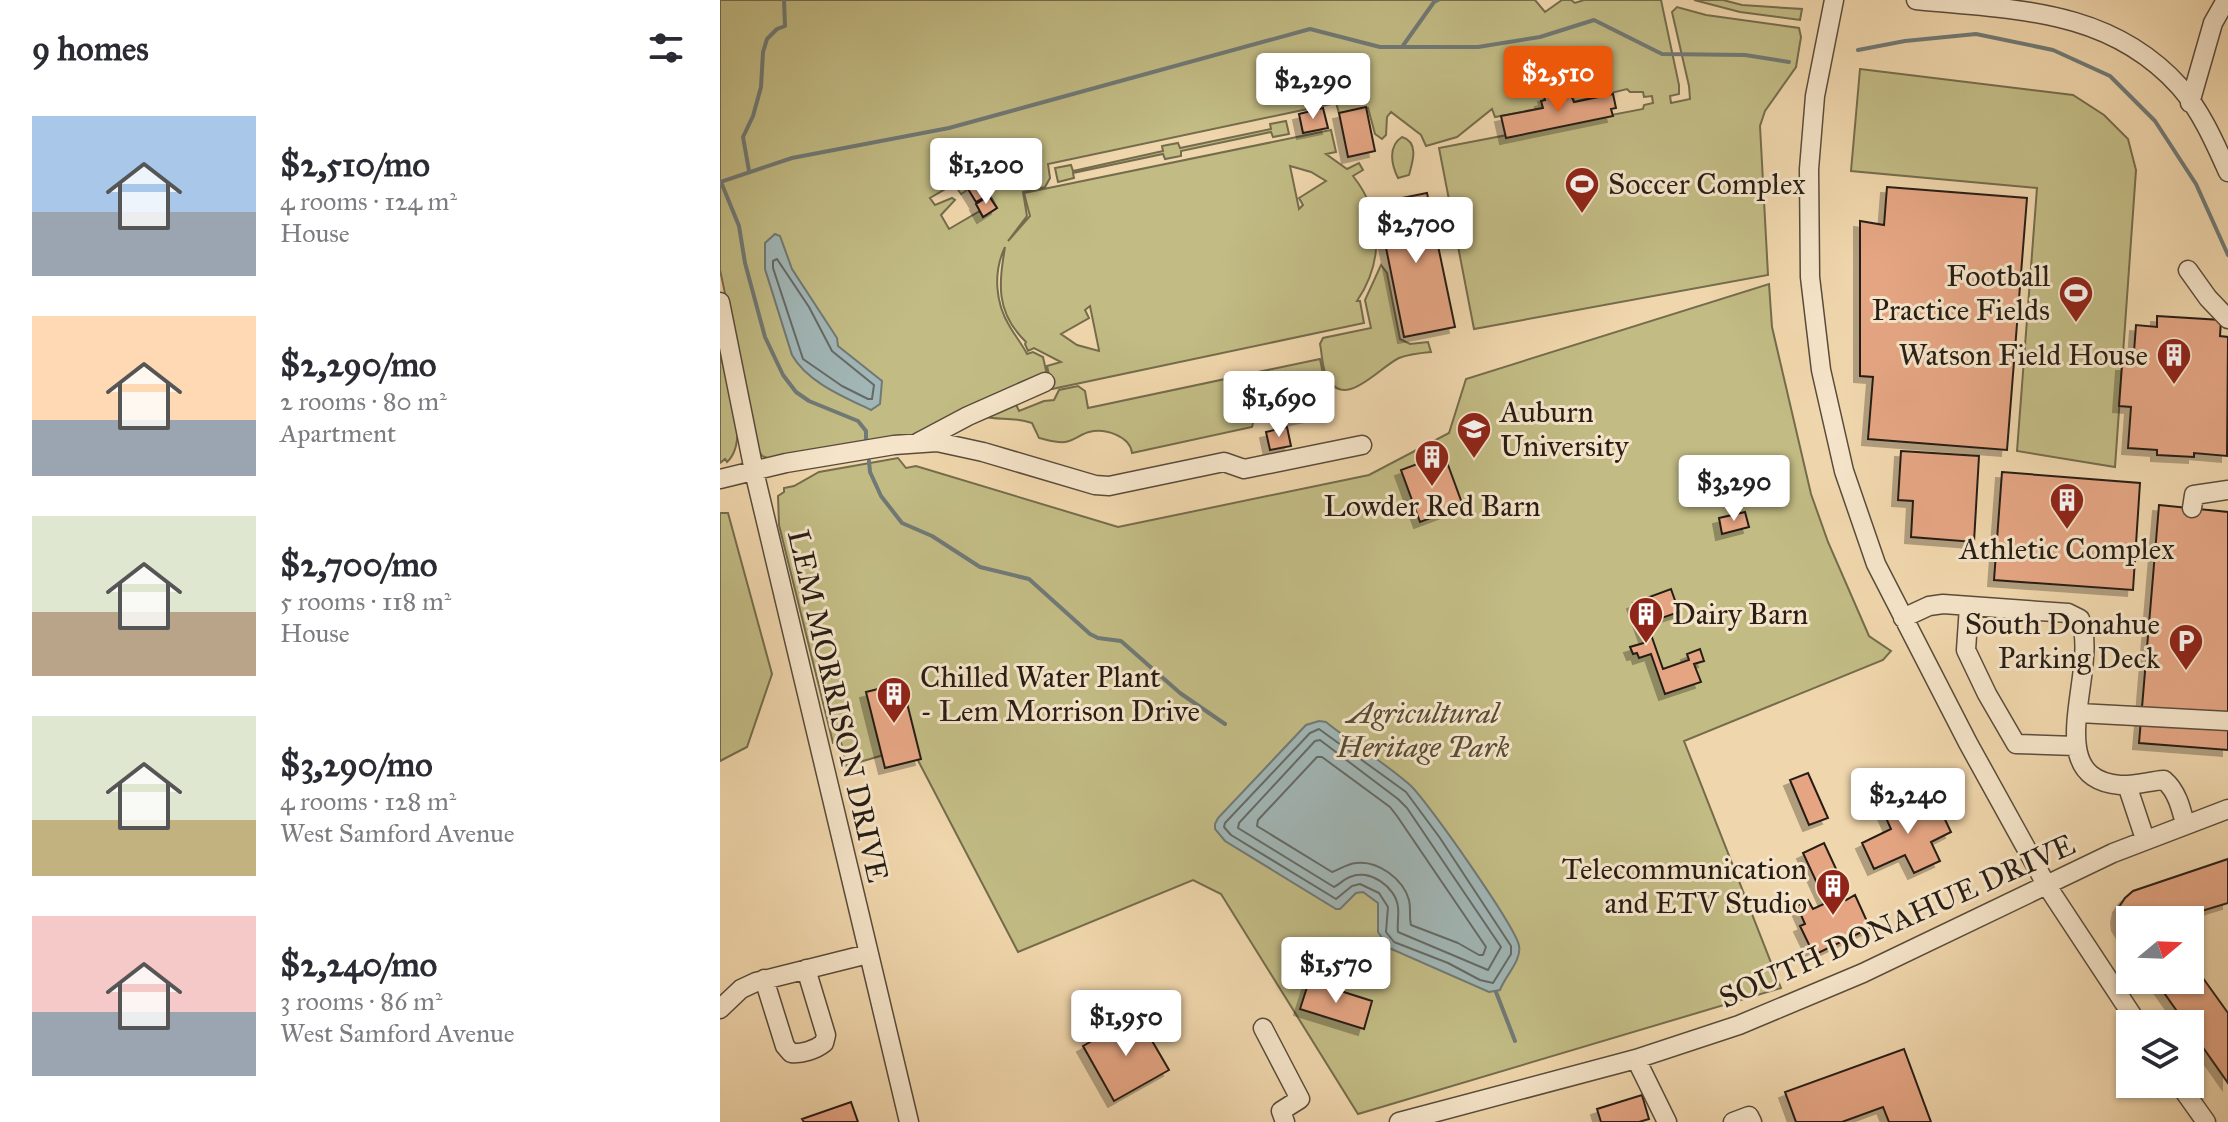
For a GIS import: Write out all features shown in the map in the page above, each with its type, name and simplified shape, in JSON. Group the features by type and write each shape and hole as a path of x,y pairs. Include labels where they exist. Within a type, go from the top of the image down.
{"street":[{"path":"1834,0 1815,96 1809,169 1810,277 1821,370 1844,471 1876,564 1968,743 2047,886 2129,1010"},
{"path":"1916,0 2056,15 2104,31 2146,54 2181,89 2208,130 2228,172"},
{"path":"2190,103 2213,23 2226,0"},
{"path":"2188,270 2228,319"},
{"name":"LEM MORRISON DRIVE","path":"720,302 754,471 909,1122"},
{"path":"917,444 936,431 1045,382"},
{"path":"720,479 786,463 894,445 937,442 1109,486 1224,462 1244,469 1362,445"},
{"path":"2192,508 2194,495 2228,490"},
{"path":"1903,618 1929,606 1943,604 2068,613 2080,619 2087,641 2075,746 2083,769 2103,781 2127,785 2164,780 2171,786 2179,802 2185,824"},
{"path":"1969,606 1966,650 1981,684 2016,744 2075,746"},
{"path":"2079,713 2228,721"},
{"path":"2127,785 2145,839"},
{"name":"SOUTH DONAHUE DRIVE","path":"1399,1122 1636,1059 1739,1025 1818,993 2145,839 2228,809"},
{"path":"720,1009 741,989 764,979 868,954"},
{"path":"764,979 785,1046 791,1053 799,1054 819,1047 826,1035 806,969"},
{"path":"1263,1028 1300,1099 1281,1111 1285,1122"},
{"path":"1636,1059 1667,1122"},
{"path":"2189,1098 2206,1122"},
{"path":"1733,1122 1749,1116 1752,1122"}],"green space":[{"path":"720,0 1535,0 1545,12 1562,0 1575,3 1584,0 1661,0 1679,85 1679,94 1670,96 1671,103 1690,99 1672,12 1677,7 1706,15 1799,28 1801,37 1796,67 1765,111 1760,126 1768,275 1474,329 1439,148 1643,109 1644,105 1653,103 1652,96 1644,97 1643,92 1627,89 1574,102 1573,97 1545,100 1542,101 1543,108 1495,117 1492,109 1457,137 1426,146 1421,135 1391,112 1387,117 1386,135 1382,139 1375,134 1368,108 1339,113 1336,103 1048,164 1050,178 1045,187 1023,192 1027,216 1008,241 1030,216 1024,193 1331,130 1336,152 1326,154 1347,169 1359,163 1363,170 1353,176 1363,191 1375,222 1376,254 1366,286 1357,301 1360,301 1364,323 1052,389 1047,366 1061,362 1034,348 1028,351 1026,342 1004,309 1001,273 1005,247 997,277 1001,308 1027,354 1033,352 1043,357 1047,375 912,435 773,460 762,456 758,449 720,270","holes":["1290,166 1311,172 1326,181 1299,198 1303,205 1299,209","982,180 997,208 983,217 980,211 949,229 941,215 955,200 952,198 935,205 930,198 954,184 961,194","1090,306 1099,351 1077,345 1061,334 1089,318 1085,310"]},
{"path":"1694,0 1723,0 1742,5 1802,9 1800,20 1740,12"},
{"name":"Football Practice Fields","path":"1860,69 2073,95 2104,115 2128,139 2136,170 2115,467 2017,451 2037,188 1851,171"},
{"path":"1286,121 1289,134 1273,137 1271,132 1181,151 1181,156 1165,159 1163,154 1073,173 1074,178 1058,182 1055,168 1071,165 1073,171 1163,151 1162,146 1178,143 1180,148 1271,129 1270,124"},
{"path":"1402,137 1411,143 1413,158 1409,175 1398,178 1392,156 1394,145"},
{"path":"1381,265 1387,273 1400,339 1410,344 1428,342 1431,352 1399,358 1361,384 1342,390 1333,386 1326,375 1320,344 1323,338 1371,328 1365,300"},
{"name":"Agricultural Heritage Park","path":"1769,284 1772,327 1811,494 1828,542 1869,636 1891,651 1883,660 1684,741 1781,988 1358,1114 1221,894 1193,880 1018,952 911,747 846,766 841,742 833,743 779,525 778,496 784,488 819,472 898,458 906,468 916,466 1118,527 1369,475 1449,433 1466,379"},
{"path":"720,353 732,394 737,440 727,462 725,459 720,463"},
{"path":"1320,359 1323,374 1319,375 1320,382 1270,392 1269,403 1255,415 1252,427 1132,453 1127,442 1109,432 1089,432 1068,441 1055,442 1039,438 1032,423 981,416 1015,402 1019,411 1054,400 1059,390 1078,386 1085,391 1088,408"},
{"path":"720,513 728,513 772,674 747,747 720,761"}],"water":[{"path":"775,234 780,236 792,269 837,338 838,346 882,381 880,404 871,410 816,381 792,355 765,269 765,243"},
{"path":"1326,722 1410,785 1470,864 1519,946 1516,962 1500,990 1489,992 1389,948 1378,932 1378,903 1363,892 1356,893 1340,909 1336,909 1225,841 1215,829 1218,818 1306,725"}],"building":[{"path":"1569,91 1574,102 1613,94 1616,108 1611,109 1613,116 1506,138 1501,116 1543,108 1541,101 1545,100 1544,96"},
{"path":"1366,107 1375,151 1348,157 1339,113"},
{"path":"1323,108 1328,128 1303,133 1299,114"},
{"path":"982,180 990,194 976,202 968,189"},
{"path":"1887,187 2027,198 2007,450 1868,439 1873,377 1860,376 1860,221 1884,225"},
{"path":"1427,193 1455,327 1404,337 1377,203"},
{"path":"989,196 997,208 983,217 976,204"},
{"name":"Watson Field House","path":"2157,316 2221,320 2220,336 2228,337 2227,456 2194,453 2194,457 2157,455 2157,450 2128,448 2131,407 2119,406 2122,365 2133,365 2136,325 2157,327"},
{"path":"1323,381 1329,412 1282,422 1275,391"},
{"path":"1287,427 1291,446 1270,450 1266,432"},
{"path":"1901,451 1979,456 1974,542 1911,537 1913,501 1898,500"},
{"name":"Lowder Red Barn","path":"1444,454 1463,506 1420,522 1401,470"},
{"name":"Athletic Complex","path":"2002,472 2140,483 2133,590 1994,580"},
{"name":"South Donahue Parking Deck","path":"2159,505 2228,512 2228,750 2139,743"},
{"path":"1745,512 1749,527 1722,534 1719,518"},
{"name":"Dairy Barn","path":"1671,589 1679,612 1647,623 1663,669 1689,660 1687,654 1700,649 1704,661 1694,664 1701,682 1665,694 1651,654 1639,658 1630,647 1647,642 1633,603"},
{"name":"Chilled Water Plant - Lem Morrison Drive","path":"902,683 921,759 885,768 866,692"},
{"path":"1808,773 1828,818 1809,825 1790,780"},
{"path":"1908,797 1917,815 1938,805 1951,832 1931,842 1940,861 1914,873 1905,855 1874,869 1862,843 1891,829 1882,809"},
{"path":"1824,843 1843,884 1822,894 1803,853"},
{"path":"2228,859 2228,903 2204,910 2204,906 2120,906 2133,891"},
{"name":"Telecommunication and ETV Studio","path":"1828,892 1832,900 1843,894 1846,900 1855,895 1870,928 1814,955 1800,926 1805,924 1797,906 1808,900 1813,909 1826,903 1822,894"},
{"path":"2204,980 2228,1013 2228,1083 2204,1049 2204,1010 2176,1010 2165,994 2204,994"},
{"path":"1309,981 1372,1001 1364,1029 1300,1009"},
{"path":"1137,1015 1169,1070 1114,1101 1083,1046"},
{"path":"1904,1049 1931,1122 1889,1122 1883,1107 1842,1122 1796,1122 1785,1092"},
{"path":"1642,1095 1649,1119 1601,1122 1597,1109"},
{"path":"851,1102 858,1122 804,1122 802,1119"}],"waterway":[{"path":"749,171 743,137 761,87 767,39 785,26 784,0"},
{"path":"1402,47 1438,0"},
{"path":"720,182 792,158 949,128 1310,29 1380,47 1478,47 1540,37 1594,20 1662,54 1745,55 1789,62"},
{"path":"1858,50 1905,41 1976,34 2053,50 2110,76 2155,121 2196,184 2228,255"},
{"path":"721,182 739,226 745,263 765,337 783,375 796,392 809,401 858,421 866,431 866,439"},
{"path":"869,461 870,472 881,496 902,523 932,536 980,567 1029,579 1090,634 1121,641 1180,693 1225,724"},
{"path":"1496,992 1515,1041"}],"place":[{"name":"Soccer Complex","path":"1582,215"},
{"name":"Football Practice Fields","path":"2076,324"},
{"name":"Watson Field House","path":"2174,386"},
{"name":"Auburn University","path":"1474,460"},
{"name":"Lowder Red Barn","path":"1432,488"},
{"name":"Athletic Complex","path":"2067,531"},
{"name":"Dairy Barn","path":"1646,645"},
{"name":"South Donahue Parking Deck","path":"2186,672"},
{"name":"Chilled Water Plant - Lem Morrison Drive","path":"894,725"},
{"name":"Telecommunication and ETV Studio","path":"1833,917"}]}
